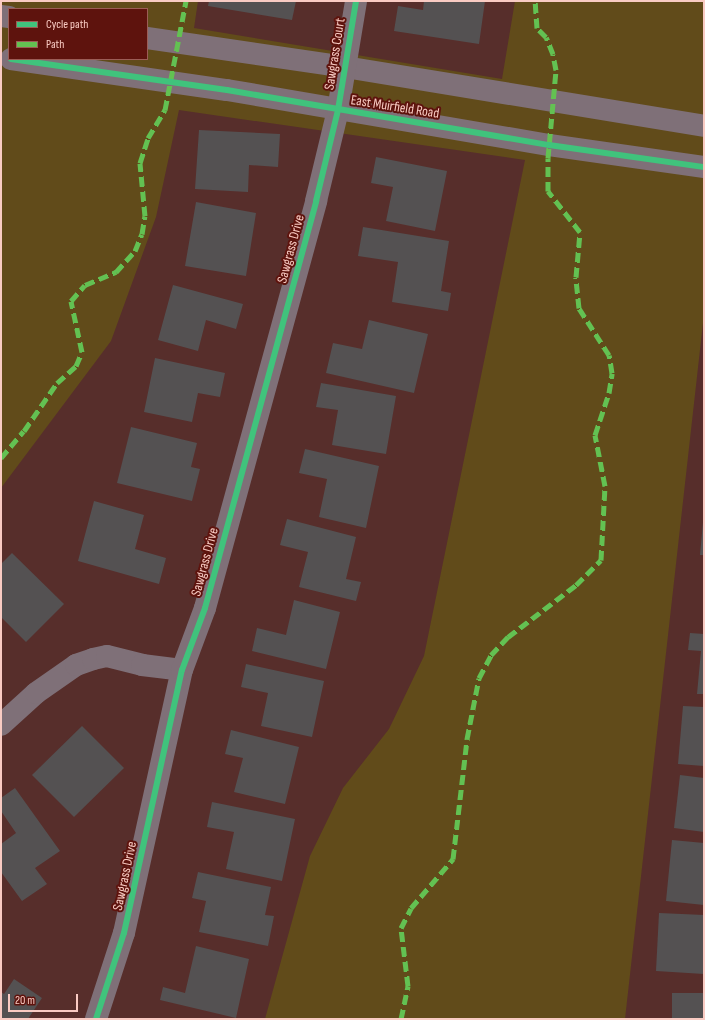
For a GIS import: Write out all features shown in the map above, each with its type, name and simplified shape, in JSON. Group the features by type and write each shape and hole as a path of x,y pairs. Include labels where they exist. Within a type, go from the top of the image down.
{"street":[{"name":"Sawgrass Court","path":"338,110 356,1"},
{"path":"148,38 345,67 704,126"},
{"name":"East Muirfield Road","path":"17,60 227,90 338,110 704,167"},
{"name":"Sawgrass Drive","path":"96,1019 124,933 182,670 205,608 316,201 338,110"},
{"path":"1,725 47,685 76,665 93,659 107,656 142,665 182,670"}],"shaded area":[{"path":"1,1 198,1 194,28 502,79 515,1 704,1 704,314 625,1019 265,1019 310,856 343,788 389,729 424,656 525,160 179,110 156,217 111,341 1,488"}],"building":[{"path":"209,1 296,1 292,20 208,6"},
{"path":"424,1 485,1 479,44 394,31 398,6 423,10"},
{"path":"199,130 280,134 278,167 249,165 248,192 195,189"},
{"path":"376,157 447,171 435,231 386,221 393,187 371,183"},
{"path":"196,202 256,213 246,276 185,266"},
{"path":"363,227 449,241 441,291 451,293 448,311 392,302 398,262 358,256"},
{"path":"173,285 243,304 236,329 206,320 198,351 158,340"},
{"path":"369,320 428,334 414,393 326,373 333,343 362,349"},
{"path":"155,358 225,373 220,397 198,393 192,422 144,412"},
{"path":"321,383 396,396 386,454 332,445 338,410 316,407"},
{"path":"131,427 197,443 191,467 200,469 192,501 117,483"},
{"path":"305,449 379,466 366,528 319,517 327,479 299,473"},
{"path":"94,501 144,515 135,549 166,558 159,584 78,561"},
{"path":"287,519 356,537 346,579 361,582 356,601 299,587 308,552 280,545"},
{"path":"703,522 704,555 700,555"},
{"path":"12,553 64,604 26,642 1,617 1,564"},
{"path":"294,600 340,612 326,669 252,651 257,628 286,635"},
{"path":"690,633 704,634 704,694 697,694 701,651 688,650"},
{"path":"246,664 324,681 312,737 261,726 268,693 241,687"},
{"path":"683,706 704,707 704,766 678,764"},
{"path":"82,726 124,768 74,817 32,775"},
{"path":"231,730 299,747 285,804 234,792 243,758 225,754"},
{"path":"680,775 704,778 704,832 674,828"},
{"path":"15,788 60,851 35,868 47,884 22,901 1,872 1,844 16,833 1,811 1,798"},
{"path":"212,802 295,819 282,881 226,869 234,832 207,827"},
{"path":"672,840 704,843 704,905 666,901"},
{"path":"198,872 271,887 265,915 274,916 268,946 199,932 206,901 192,898"},
{"path":"659,913 704,915 704,974 656,971"},
{"path":"196,946 249,959 236,1018 160,1000 163,987 185,993"},
{"path":"14,979 42,998 28,1019 1,1019 1,992 4,994"},
{"path":"672,993 704,993 704,1019 672,1019"}],"marked path":[{"path":"1,458 24,431 57,383 76,366 82,352 71,301 85,285 116,272 135,251 142,234 145,216 140,163 148,138 165,110 186,1"},
{"path":"401,1019 408,986 401,928 411,908 453,859 467,739 479,678 491,655 508,637 576,585 601,560 605,486 595,435 609,393 612,373 609,355 579,308 576,277 580,232 548,191 548,158 556,70 553,54 546,37 537,28 535,1"}],"cycle path":[{"path":"96,1019 124,933 182,670 205,608 316,201 338,110 356,1"},
{"path":"18,60 227,90 549,145 704,167"}]}
